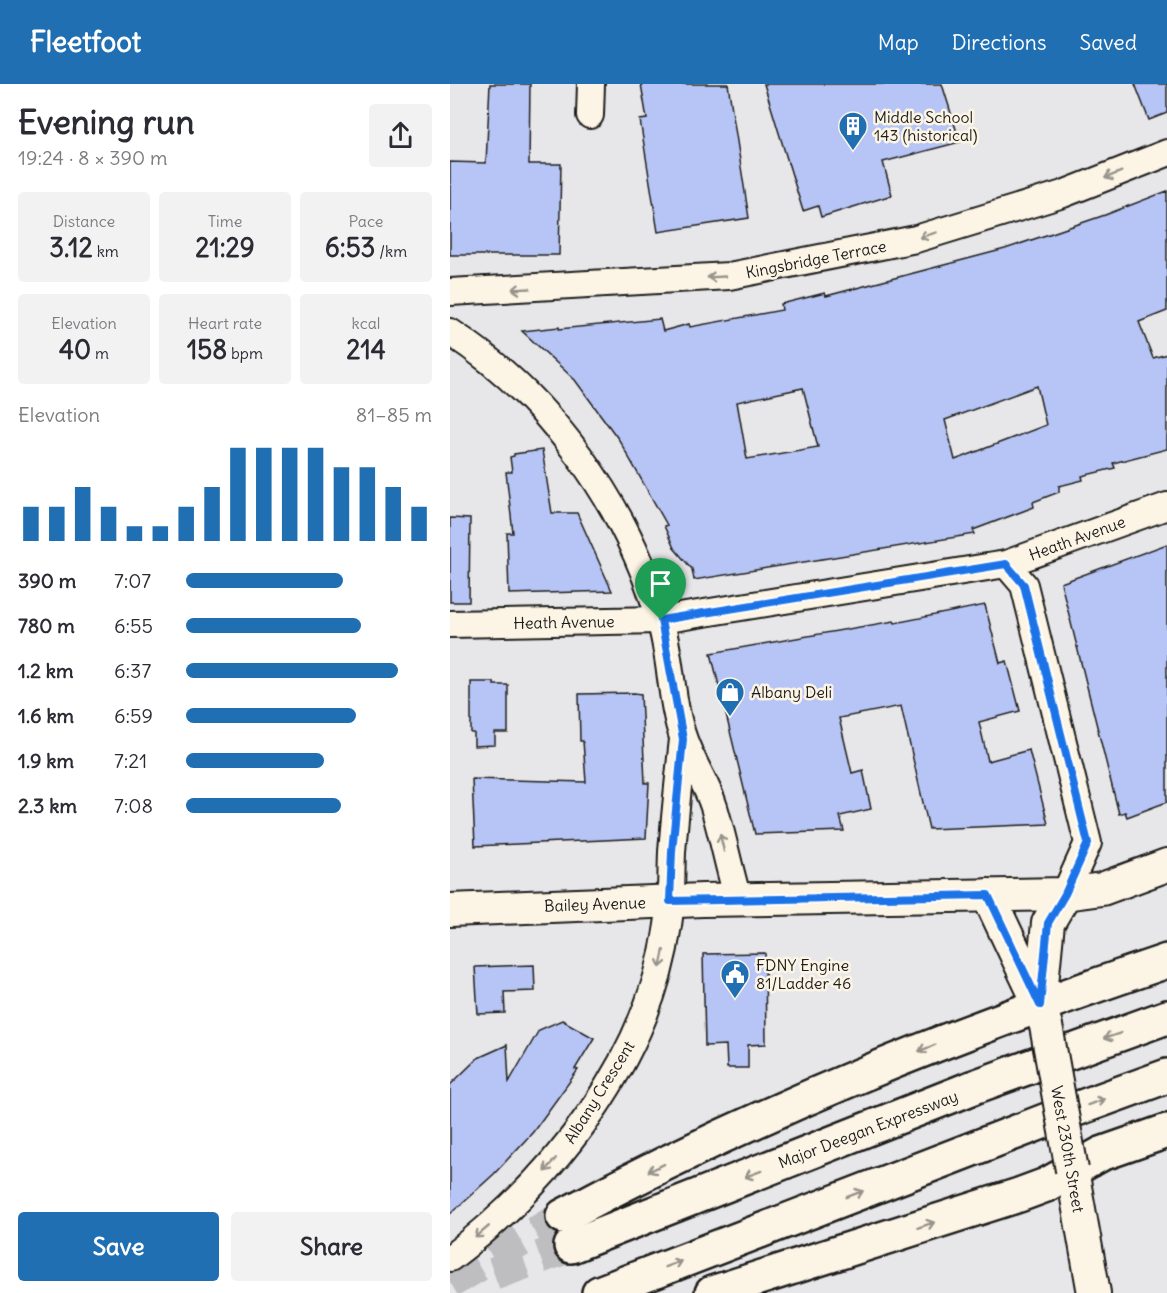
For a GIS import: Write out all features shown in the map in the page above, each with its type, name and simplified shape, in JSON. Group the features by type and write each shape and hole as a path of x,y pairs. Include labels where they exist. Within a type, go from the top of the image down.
{"highway":[{"path":"1043,1016 1167,961"},
{"name":"Major Deegan Expressway","path":"1043,1016 876,1069 741,1126 620,1186 567,1231 1167,1017"},
{"path":"599,1293 1167,1076"},
{"path":"712,1293 1019,1195 1046,1185 1112,1149 1167,1131"}],"main road":[{"name":"Bailey Avenue","path":"450,910 738,899 1065,894 1102,889 1167,865"},
{"name":"West 230th Street","path":"1065,894 1048,923 1043,1016 1094,1293"},
{"name":"West 230th Street","path":"988,895 1043,1016"}],"street":[{"path":"590,116 591,84"},
{"name":"Kingsbridge Terrace","path":"450,292 741,274 916,239 1063,195 1167,153"},
{"name":"Albany Crescent","path":"450,332 482,352 550,418 596,478 632,546 661,620 683,739 713,806 738,899"},
{"name":"Heath Avenue","path":"450,624 661,620 1006,564 1167,506"},
{"name":"West 230th Street","path":"1006,564 1024,585 1088,843 1065,894"},
{"name":"Albany Crescent","path":"450,1258 513,1205 567,1146 617,1069 651,997 665,945 683,739"}],"building":[{"path":"490,84 530,84 529,164 561,164 559,255 450,255 450,162 486,163"},
{"path":"641,84 728,84 749,218 658,232 640,120 647,119"},
{"name":"Middle School 143 (historical)","path":"764,84 942,84 960,142 883,162 892,195 821,217 818,206 803,211"},
{"path":"1135,84 1167,84 1167,113 1149,120"},
{"path":"1167,191 1167,311 1139,322 1153,358 1167,354 1167,449 1113,463 1115,468 1082,476 1083,480 1059,486 1059,492 1033,502 1034,507 973,530 975,534 694,580 692,569 674,548 664,526 667,525 619,440 575,380 522,331 660,319 663,331 689,324 690,327 782,310 781,304 825,293 826,296 1005,249","holes":["1037,386 1046,425 955,460 945,420","803,388 818,447 747,459 737,402"]},
{"path":"542,450 552,513 577,513 612,591 509,594 507,533 513,533 506,472 512,472 510,457 514,454"},
{"path":"450,518 470,519 469,602 450,602"},
{"path":"1167,544 1167,802 1127,817 1125,812 1119,814 1061,583"},
{"path":"985,605 1000,663 1007,661 1020,711 979,722 988,761 1029,750 1048,824 929,829 901,706 839,718 852,773 863,770 871,809 840,816 844,831 755,834 711,653 894,621 895,623"},
{"path":"471,682 494,682 494,685 508,685 508,733 495,733 495,745 474,746 474,733 471,733"},
{"path":"579,694 641,694 645,783 649,783 646,838 475,846 472,779 586,782 583,741 580,741"},
{"name":"FDNY Engine 81/Ladder 46","path":"765,953 766,1044 748,1045 748,1068 727,1068 726,1045 705,1046 703,954"},
{"path":"534,965 535,991 504,992 505,1013 478,1014 475,967"},
{"path":"562,1020 594,1038 575,1069 578,1070 533,1132 494,1174 450,1214 450,1085 478,1058 507,1045 509,1082 539,1030"}],"tunnel":[{"path":"450,1282 563,1216"},
{"path":"494,1274 571,1246"}],"place":[{"name":"Middle School 143 (historical)","path":"853,152"},
{"name":"Albany Deli","path":"730,718"},
{"name":"FDNY Engine 81/Ladder 46","path":"735,1000"}],"route":[{"path":"1006,564 1024,585 1088,843 1065,894 1048,923 1040,1005 988,895 670,901 672,851 683,739 661,620 1006,564"}]}
